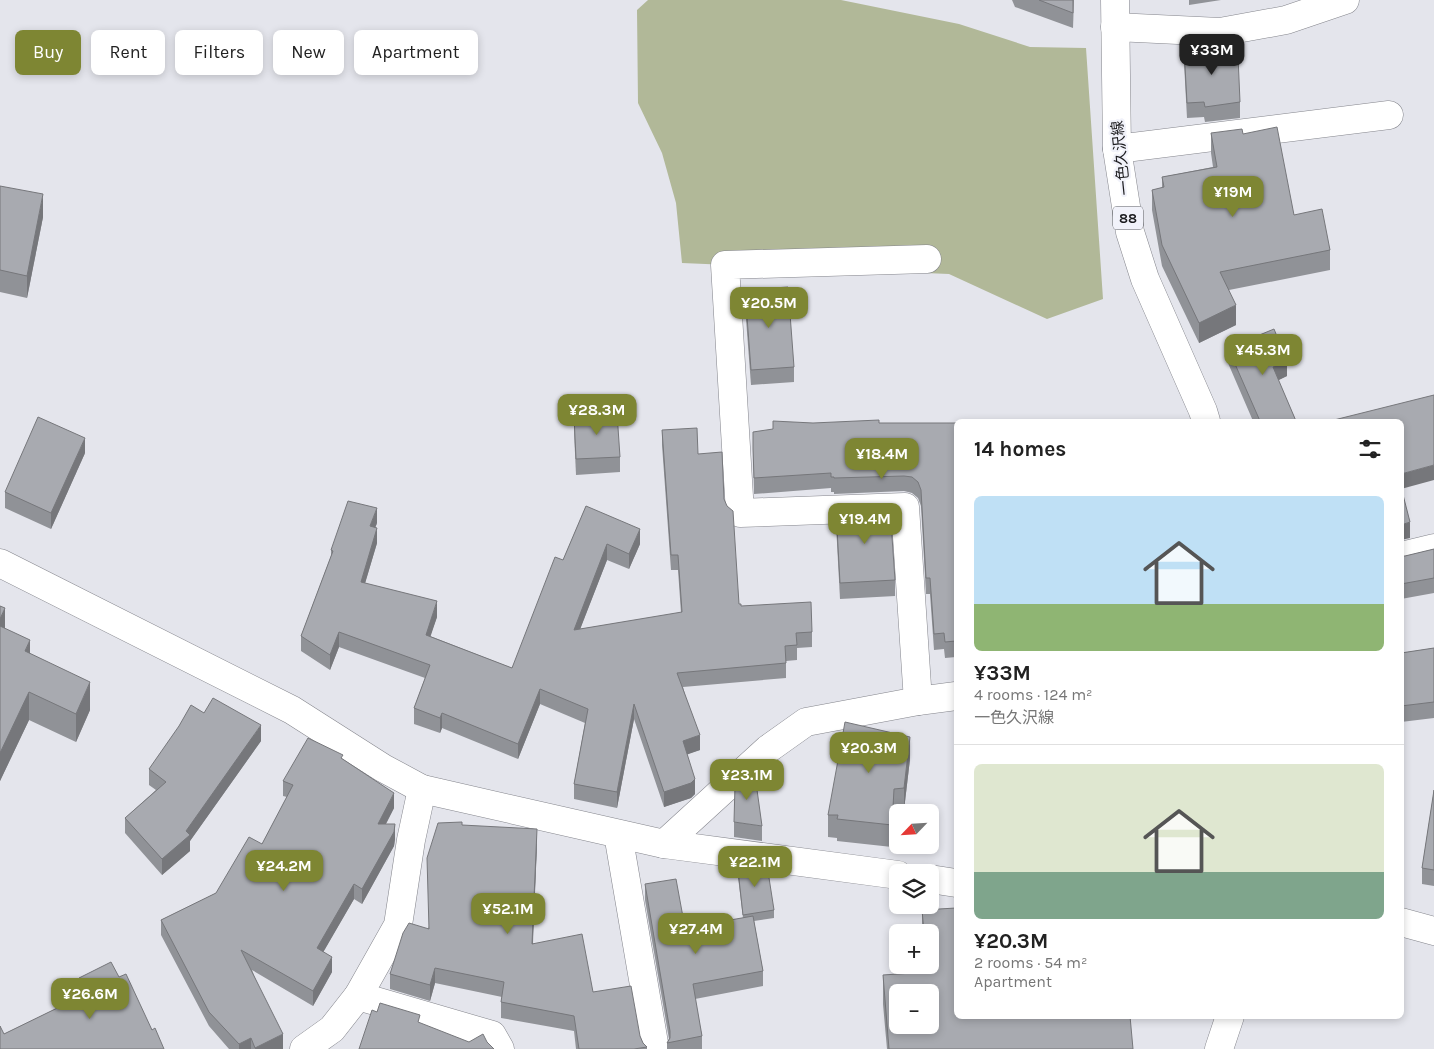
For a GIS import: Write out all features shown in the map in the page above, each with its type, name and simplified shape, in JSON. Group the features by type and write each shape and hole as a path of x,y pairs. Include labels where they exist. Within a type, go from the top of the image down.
{"street":[{"name":"一色久沢線","path":"1115,0 1117,150 1130,232 1142,270 1205,419"},
{"path":"1115,27 1220,32 1286,20 1345,0"},
{"path":"1117,150 1389,115"},
{"path":"918,701 905,507 740,513 725,265 927,258"},
{"path":"1404,555 1434,548"},
{"path":"0,562 292,710 383,768 422,789 664,844 889,874"},
{"path":"664,844 768,749 806,722 918,701 954,696"},
{"path":"304,1049 332,1029 358,996 398,926 411,840 422,789"},
{"path":"618,834 655,1049"},
{"path":"939,880 954,883"},
{"path":"1404,923 1434,931"},
{"path":"358,996 492,1035 500,1049"},
{"path":"1219,1049 1229,1019"}],"green space":[{"path":"648,0 841,0 959,24 1030,47 1086,48 1103,299 1047,319 949,274 682,263 676,203 662,153 638,103 637,10"}],"building":[{"path":"1039,0 1073,0 1073,13"},
{"path":"1229,45 1230,56 1238,56 1240,102 1205,107 1204,102 1187,103 1184,48"},
{"path":"1277,127 1294,215 1322,209 1330,250 1220,272 1236,305 1199,323 1162,245 1152,190 1164,187 1162,177 1217,167 1211,133 1242,129 1243,134"},
{"path":"0,186 43,194 27,276 0,270"},
{"path":"788,287 794,367 751,370 745,290"},
{"path":"1274,329 1287,361 1273,367 1295,419 1259,419 1228,348"},
{"path":"1434,395 1434,465 1404,473 1404,419 1338,419"},
{"path":"617,413 620,457 576,459 574,416"},
{"path":"38,417 85,438 51,513 5,492"},
{"path":"879,420 879,423 954,423 954,641 945,642 944,633 934,634 930,578 926,578 921,490 918,482 912,477 834,478 831,477 831,473 754,478 753,432 773,429 773,421 813,423"},
{"path":"697,428 698,454 722,452 724,499 727,506 733,511 739,604 741,606 811,602 812,632 796,633 797,645 785,646 786,663 677,673 700,735 683,741 695,779 691,783 664,792 634,704 617,792 574,784 588,709 540,689 518,744 442,713 440,718 414,708 430,665 339,632 330,655 301,636 333,551 331,550 348,501 377,508 370,526 377,528 361,582 437,601 426,635 512,668 555,557 563,560 586,506 640,529 629,554 607,544 574,630 682,612 678,555 671,555 662,430"},
{"path":"1404,499 1410,522 1404,524"},
{"path":"890,508 895,580 840,583 836,510"},
{"path":"1434,549 1434,578 1404,583 1405,556"},
{"path":"0,606 5,608 0,619"},
{"path":"0,626 30,640 25,651 90,682 76,714 29,692 0,753"},
{"path":"1434,648 1434,702 1404,706 1404,653"},
{"path":"213,698 261,725 186,831 190,835 162,859 125,818 166,782 149,769 191,705 204,713"},
{"path":"845,722 910,737 904,788 894,789 893,804 889,804 889,825 837,819 838,815 828,815"},
{"path":"308,738 343,755 341,758 394,793 378,824 395,824 394,832 362,889 354,884 317,948 332,957 313,991 241,950 283,1034 255,1048 251,1038 239,1044 209,1012 161,920 216,893 249,837 262,844 293,785 283,781"},
{"path":"754,768 762,826 734,822 735,785"},
{"path":"1434,790 1434,870 1422,868"},
{"path":"462,822 462,825 537,829 532,944 582,934 593,992 631,986 640,1036 647,1047 634,1049 579,1049 574,1016 501,1002 504,982 435,968 430,985 390,974 403,933 409,923 429,929 427,858 438,823"},
{"path":"737,861 767,865 774,910 743,915"},
{"path":"676,879 685,928 753,916 763,971 693,984 702,1036 667,1043 670,1038 670,1031 645,884"},
{"path":"954,908 954,1019 1130,1019 1133,1049 889,1049 883,975 939,974 939,924 923,924 922,914 939,914 939,909"},
{"path":"111,962 119,977 126,974 152,1030 155,1028 164,1049 0,1049 0,1026 4,1034 86,994 79,978"},
{"path":"380,1003 420,1015 418,1022 469,1042 483,1034 487,1042 494,1049 359,1049 372,1010 377,1012"}]}
